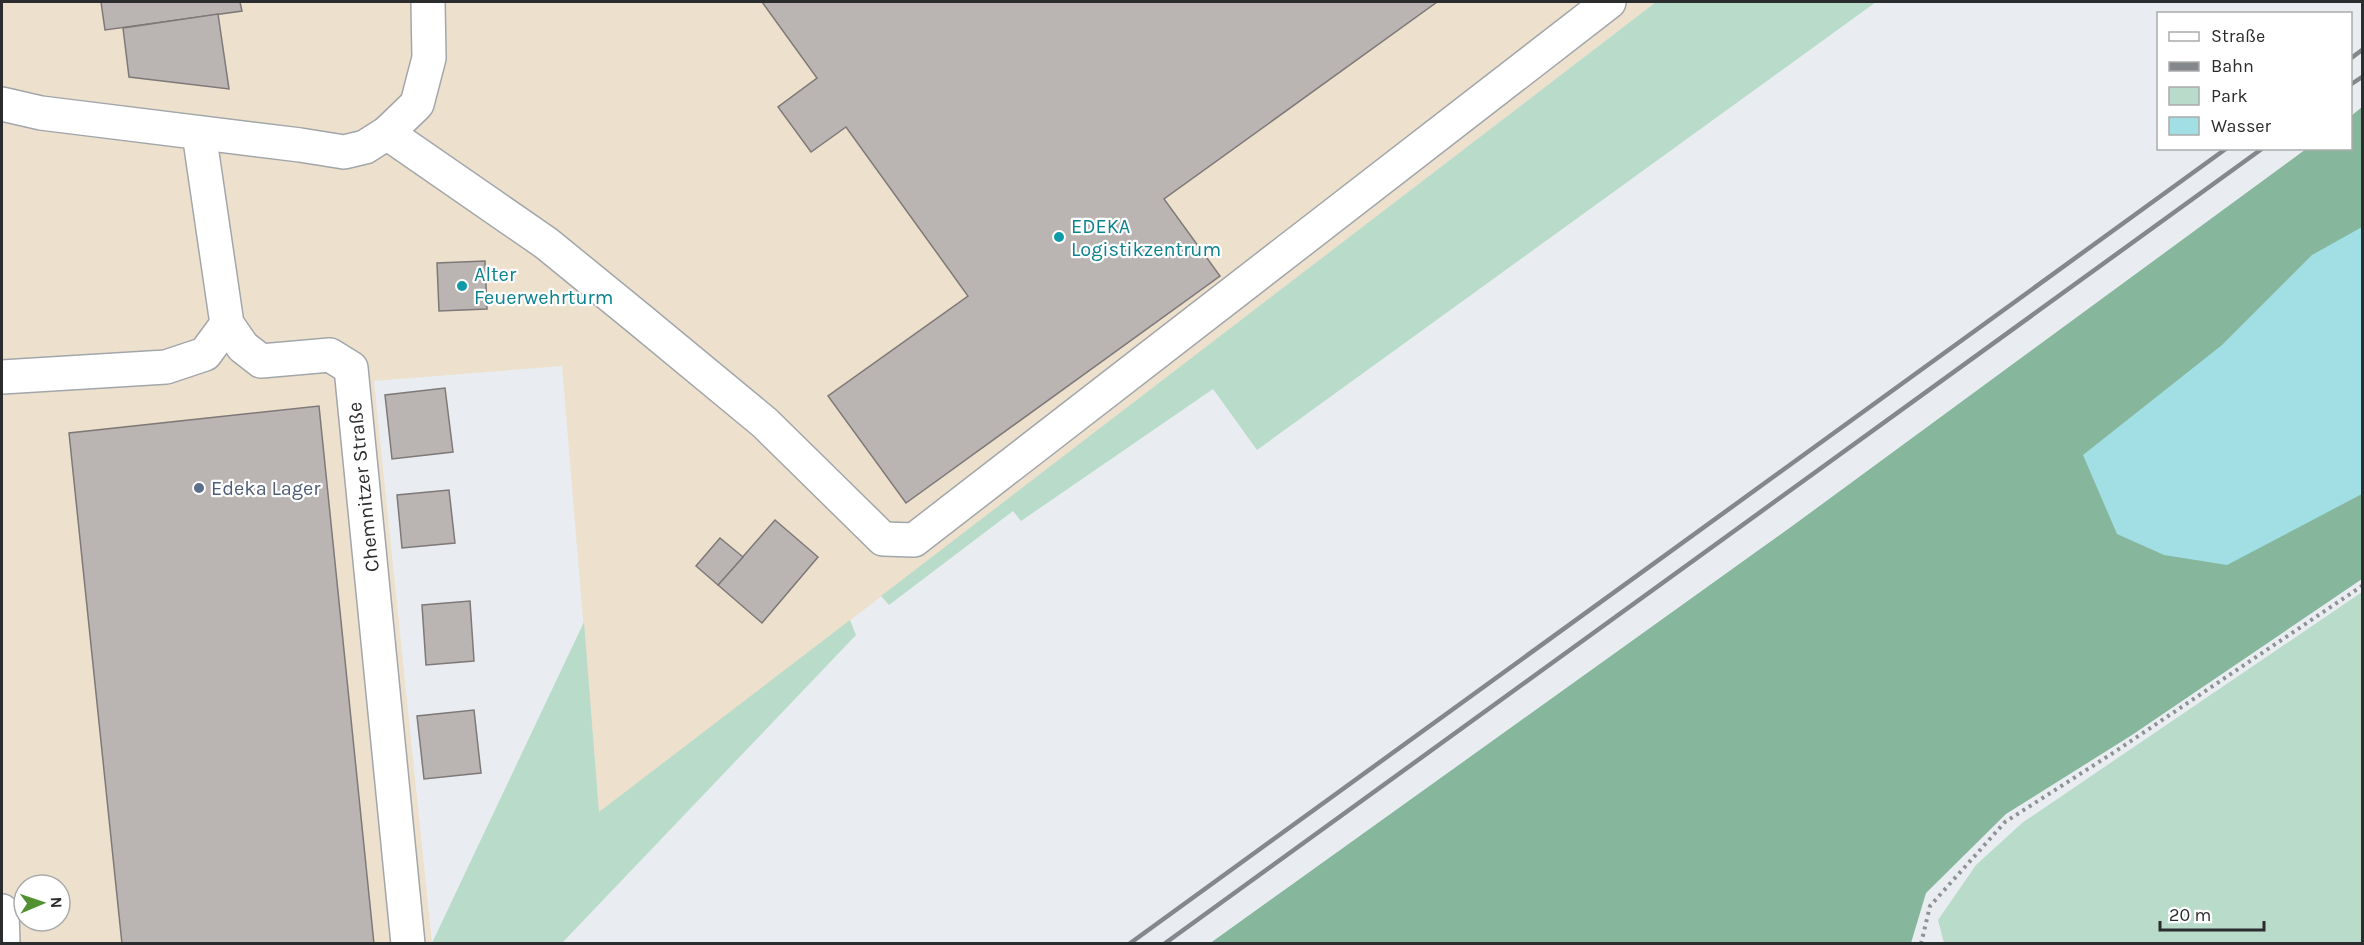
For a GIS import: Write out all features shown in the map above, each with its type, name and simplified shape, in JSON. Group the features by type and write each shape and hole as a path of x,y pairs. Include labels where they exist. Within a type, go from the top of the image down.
{"street":[{"path":"2,104 41,113 344,152 364,147 387,133 417,104 429,58 428,2"},
{"path":"387,133 546,243 765,423 883,538 914,540 1609,2"},
{"path":"2,115 41,113"},
{"name":"Chemnitzer Straße","path":"199,133 227,324 243,347 261,361 330,355 351,368 408,944"},
{"path":"2,377 166,367 205,354 227,324"},
{"path":"2,911 3,944"}],"path":[{"path":"1921,944 1930,906 2005,822 2116,751 2362,586"}],"shaded area":[{"path":"2,2 1656,2 599,813 562,366 374,381 432,943 2,944"}],"green space":[{"path":"1656,2 1876,2 1257,450 1213,389 1021,521 1013,511 889,605 881,596"},
{"path":"2362,107 2362,579 2132,735 2006,814 1926,893 1911,943 1209,944 1795,524 2305,150 2352,150 2352,115"},
{"path":"2362,592 2362,943 1944,943 1938,920 1976,865 2022,823"},
{"path":"850,620 856,635 562,943 432,943 584,622 599,812"}],"water":[{"path":"2362,227 2362,494 2227,565 2164,555 2117,534 2083,455 2222,345 2312,255"}],"building":[{"path":"101,2 240,2 242,11 105,30"},
{"name":"EDEKA Logistikzentrum","path":"762,2 1437,2 1164,199 1220,276 906,503 828,396 968,296 846,127 811,152 778,107 817,78"},
{"path":"218,14 229,89 129,77 123,28"},
{"name":"Alter Feuerwehrturm","path":"485,261 487,309 439,311 437,263"},
{"path":"445,388 453,452 392,459 385,395"},
{"path":"319,406 374,944 122,944 69,433"},
{"path":"449,490 455,543 402,548 397,495"},
{"path":"775,520 818,557 762,623 718,585"},
{"path":"720,538 743,557 718,585 696,566"},
{"path":"470,601 474,661 426,665 422,605"},
{"path":"474,710 481,773 424,779 417,716"}],"railway":[{"path":"2352,58 2362,50"},
{"path":"2352,84 2362,77"},
{"path":"1129,944 2224,150"},
{"path":"1164,944 2260,150"}],"place":[{"name":"EDEKA Logistikzentrum","path":"1059,237"},
{"name":"Alter Feuerwehrturm","path":"462,286"},
{"name":"Edeka Lager","path":"199,488"}]}
